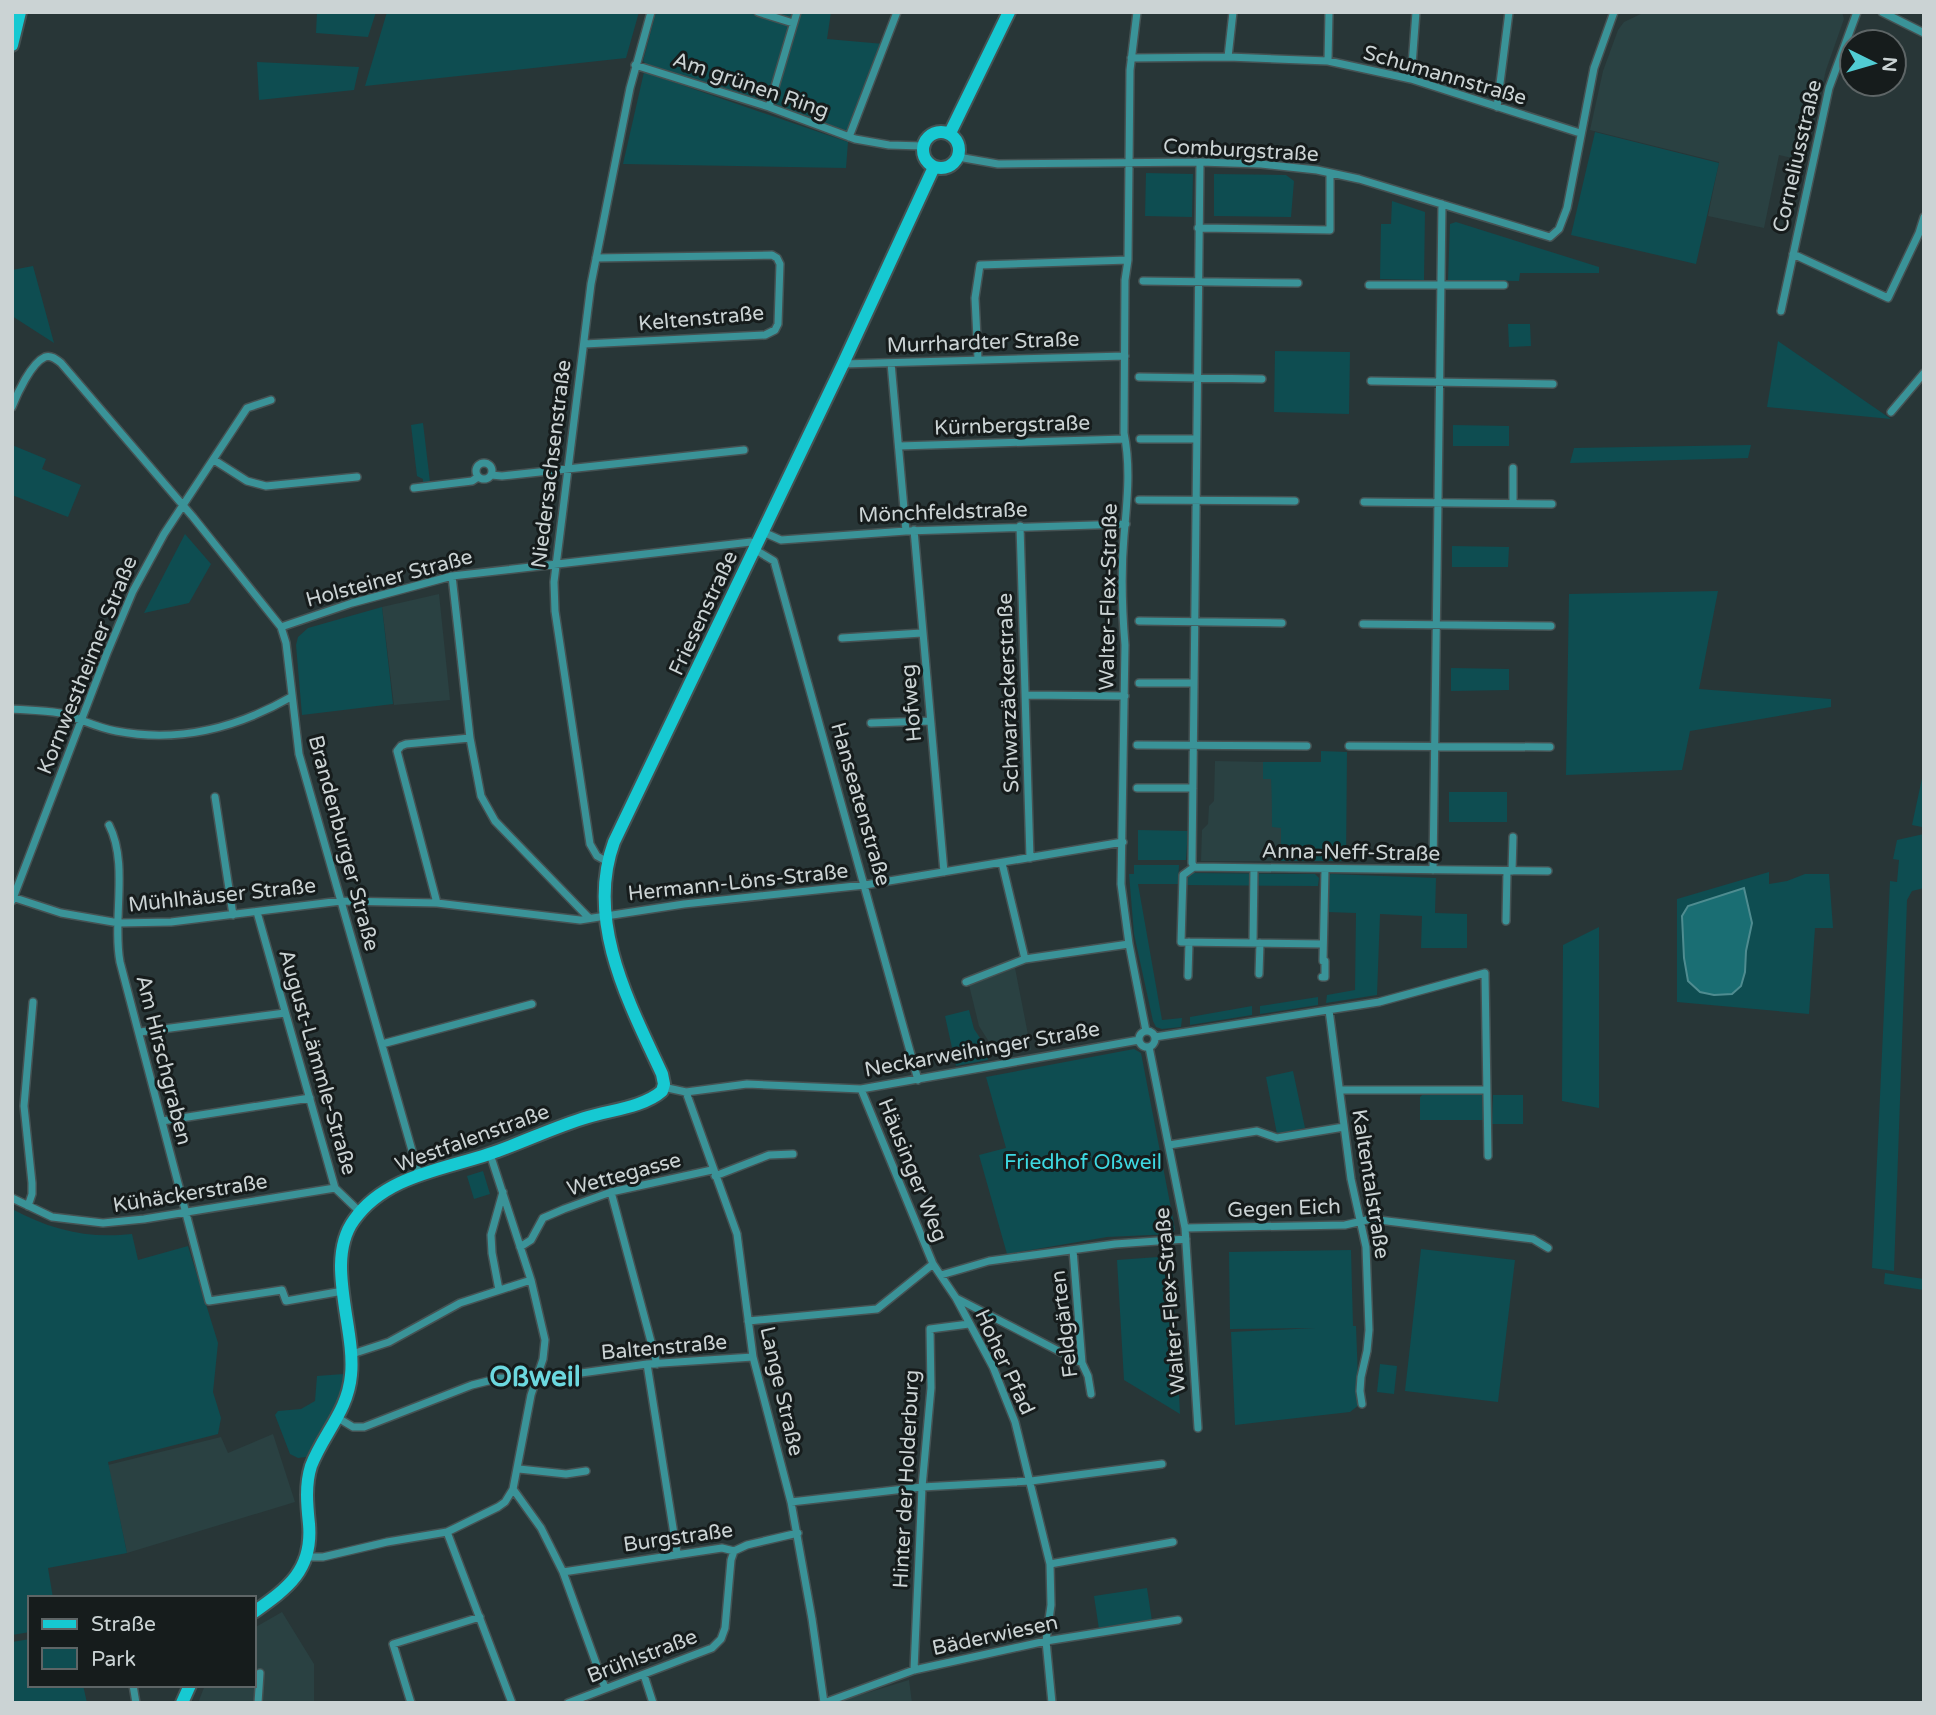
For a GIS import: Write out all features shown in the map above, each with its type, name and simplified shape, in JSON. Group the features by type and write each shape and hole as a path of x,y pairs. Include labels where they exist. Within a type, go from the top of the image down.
{"main road":[{"path":"12,44 20,12"},
{"path":"950,133 1009,12"},
{"path":"941,131 950,133 958,143 958,157 950,166 934,167 924,157 923,146 931,134 941,131"},
{"name":"Friesenstraße","path":"663,1087 662,1074 621,981 611,946 604,886 608,862 614,842 843,364 934,167"},
{"name":"Westfalenstraße","path":"306,1557 309,1530 306,1498 310,1469 348,1396 352,1354 341,1265 344,1241 352,1221 372,1201 396,1185 419,1175 490,1154 584,1118 646,1100 659,1094 663,1087"},
{"path":"256,1610 295,1579 306,1557"}],"street":[{"name":"Niedersachsenstraße","path":"608,862 597,856 590,844 555,611 554,582 596,258 635,65 651,12"},
{"path":"758,12 793,23"},
{"path":"769,107 797,12"},
{"path":"852,138 897,12"},
{"name":"Walter-Flex-Straße","path":"1137,12 1131,58 1128,260 1125,280 1125,439 1128,451 1123,621 1125,696 1121,884 1129,944 1146,1031"},
{"path":"1228,57 1233,12"},
{"path":"1328,61 1329,12"},
{"path":"1411,79 1416,12"},
{"path":"1497,107 1509,12"},
{"path":"1580,133 1594,68 1614,12"},
{"name":"Corneliusstraße","path":"1781,311 1829,88 1857,12"},
{"path":"1882,12 1924,33"},
{"name":"Schumannstraße","path":"1131,58 1228,57 1328,61 1411,79 1580,133"},
{"name":"Am grünen Ring","path":"635,65 769,107 852,138 889,145 923,146"},
{"name":"Comburgstraße","path":"958,157 998,164 1261,164 1331,173 1544,236 1554,235 1559,229 1567,208 1580,133"},
{"path":"1200,162 1194,867 1183,875 1181,942 1323,944"},
{"path":"1198,228 1330,230 1331,173"},
{"path":"1433,870 1442,204"},
{"path":"1793,254 1888,298 1924,217"},
{"name":"Keltenstraße","path":"584,344 765,335 775,330 778,324 779,264 777,258 772,255 596,258"},
{"path":"978,359 975,298 980,265 1128,260"},
{"path":"1143,281 1298,283"},
{"path":"1368,285 1504,285"},
{"name":"Murrhardter Straße","path":"843,364 1125,356"},
{"name":"Brandenburger Straße","path":"12,407 38,362 46,357 56,359 183,506 281,627 288,651 299,754 419,1175"},
{"name":"Hofweg","path":"891,363 922,633 944,872"},
{"path":"1891,412 1924,373"},
{"path":"1139,377 1262,379"},
{"path":"1371,381 1553,384"},
{"name":"Kornwestheimer Straße","path":"13,898 133,590 147,563 247,408 271,400"},
{"name":"Kürnbergstraße","path":"899,446 1125,439"},
{"path":"1140,439 1196,439"},
{"path":"491,475 490,466 480,463 475,471 478,477 484,479 491,475 567,470 744,450"},
{"path":"214,460 247,481 266,486 357,477"},
{"path":"1513,468 1513,503"},
{"path":"414,488 472,481 478,477"},
{"path":"1139,500 1295,501"},
{"path":"1364,502 1552,504"},
{"name":"Mönchfeldstraße","path":"763,532 781,540 910,530 1126,524"},
{"name":"Schwarzäckerstraße","path":"1020,526 1030,858"},
{"name":"Holsteiner Straße","path":"281,627 352,603 452,576 556,562 751,542 755,547"},
{"name":"Hanseatenstraße","path":"755,547 774,561 918,1080"},
{"path":"452,576 470,738 481,796 495,821 589,918"},
{"path":"1139,621 1282,623"},
{"path":"1363,624 1551,626"},
{"path":"842,638 922,633"},
{"path":"1139,683 1194,683"},
{"path":"1026,695 1125,696"},
{"path":"12,709 61,713 116,731 148,736 179,736 253,717 291,697"},
{"path":"871,723 930,721"},
{"path":"437,902 397,751 406,744 470,738"},
{"path":"1138,745 1307,746"},
{"path":"1349,746 1550,747"},
{"path":"1137,788 1193,788"},
{"path":"215,797 233,915"},
{"name":"Am Hirschgraben","path":"109,825 115,837 119,888 117,945 120,961 209,1301 282,1290 286,1301 344,1291"},
{"path":"1506,921 1513,837"},
{"name":"Hermann-Löns-Straße","path":"606,915 865,885 1123,842"},
{"path":"1002,863 1025,959"},
{"name":"Anna-Neff-Straße","path":"1194,867 1548,871"},
{"path":"1254,868 1259,974"},
{"path":"1322,977 1325,976 1325,869"},
{"name":"Mühlhäuser Straße","path":"13,898 61,913 118,923 172,922 341,901 437,902 580,920 606,915"},
{"name":"August-Lämmle-Straße","path":"257,912 335,1188 359,1212"},
{"path":"1188,976 1189,942"},
{"path":"966,982 1025,959 1129,944"},
{"path":"1155,1037 1329,1010 1417,993 1485,973 1488,1156"},
{"path":"28,1206 32,1183 23,1106 33,1002"},
{"path":"382,1044 533,1003"},
{"name":"Kaltentalstraße","path":"1329,1010 1344,1127 1359,1222 1366,1247 1369,1330 1361,1377 1362,1404"},
{"path":"140,1032 285,1013"},
{"path":"1146,1031 1152,1032 1155,1037 1149,1047 1143,1046 1139,1040 1140,1035 1146,1031"},
{"name":"Neckarweihinger Straße","path":"663,1087 686,1092 747,1084 861,1089 1139,1040"},
{"name":"Walter-Flex-Straße","path":"1149,1047 1185,1228 1198,1428"},
{"name":"Häusinger Weg","path":"861,1089 933,1264"},
{"path":"1340,1090 1487,1090"},
{"name":"Lange Straße","path":"686,1092 737,1234 753,1357 791,1502 813,1619 824,1703"},
{"path":"162,1121 310,1098"},
{"path":"1169,1145 1257,1131 1277,1138 1344,1127"},
{"path":"306,1557 323,1557 447,1532 498,1507 505,1502 513,1489 519,1469 528,1408 543,1359 545,1340 531,1280 490,1154"},
{"name":"Wettegasse","path":"520,1247 531,1240 543,1217 611,1192 713,1173 769,1155 793,1154"},
{"name":"Kühäckerstraße","path":"12,1198 52,1217 87,1223 118,1223 335,1188"},
{"path":"499,1290 491,1235 502,1192"},
{"path":"611,1192 657,1364"},
{"name":"Gegen Eich","path":"1185,1228 1345,1225 1371,1219 1533,1239 1548,1248"},
{"path":"942,1276 989,1261 1129,1242 1186,1238"},
{"name":"Feldgärten","path":"1073,1250 1082,1363 1088,1376 1091,1394"},
{"path":"748,1321 877,1309 933,1264"},
{"name":"Hoher Pfad","path":"933,1264 956,1298 1005,1392 1016,1422 1050,1563 1051,1605 1046,1640 1052,1703"},
{"path":"352,1354 389,1342 460,1303 531,1280"},
{"path":"956,1298 1082,1363"},
{"name":"Hinter der Holderburg","path":"914,1670 922,1487 931,1388 930,1329 969,1324"},
{"name":"Baltenstraße","path":"338,1418 353,1427 364,1427 472,1385 499,1378 537,1379 647,1364 753,1357"},
{"path":"647,1364 677,1553"},
{"path":"791,1502 922,1487 1031,1481 1162,1464"},
{"path":"519,1469 566,1474 586,1471"},
{"path":"513,1489 541,1528 563,1572 606,1688"},
{"path":"447,1532 512,1703"},
{"name":"Burgstraße","path":"563,1572 677,1553 722,1548 734,1552 747,1545 797,1533"},
{"path":"1050,1563 1173,1542"},
{"name":"Brühlstraße","path":"568,1703 712,1648 721,1639 725,1628 734,1552"},
{"path":"411,1703 393,1644 480,1617"},
{"name":"Bäderwiesen","path":"824,1703 914,1670 1046,1640 1178,1620"},
{"path":"258,1703 260,1672"},
{"path":"643,1675 653,1703"}],"shaded area":[{"path":"1645,12 1842,12 1844,19 1841,28 1838,28 1838,36 1826,70 1805,161 1779,155 1764,228 1708,216 1719,162 1590,130 1603,71 1618,30 1624,22"},
{"path":"439,594 450,700 394,705 382,607"},
{"path":"1215,761 1263,762 1263,779 1272,779 1281,827 1281,861 1201,861 1202,830 1208,824 1209,806 1214,801"},
{"path":"1744,888 1752,923 1741,986 1732,994 1714,995 1700,992 1688,981 1682,916 1688,906"},
{"path":"1015,968 1031,1050 994,1056 991,1045 979,1026 969,985"},
{"path":"273,1434 295,1502 127,1553 108,1465 221,1437 228,1453"},
{"path":"282,1612 314,1664 314,1703 198,1703 204,1687 256,1687 256,1627"},
{"path":"909,1680 912,1703 837,1703 840,1701"}],"green space":[{"path":"317,12 376,12 368,37 316,33"},
{"path":"387,12 639,12 626,58 365,86"},
{"path":"656,12 831,12 827,39 884,44 849,137 651,69 643,61"},
{"path":"257,62 359,67 354,90 259,100"},
{"path":"644,72 848,142 846,168 623,164"},
{"path":"1595,132 1719,163 1696,264 1571,235"},
{"path":"1146,173 1193,174 1192,217 1145,216"},
{"path":"1214,174 1286,175 1294,181 1291,217 1214,216"},
{"path":"1392,201 1425,212 1424,280 1380,279 1381,224 1391,224"},
{"path":"1456,222 1599,267 1599,273 1520,273 1519,281 1448,280 1450,224"},
{"path":"33,266 54,343 12,316 12,270"},
{"path":"1508,324 1530,324 1531,346 1509,347"},
{"path":"1778,341 1891,419 1767,407"},
{"path":"1275,351 1350,352 1349,414 1274,412"},
{"path":"423,423 430,482 423,482 423,479 417,476 411,425"},
{"path":"1453,425 1509,426 1509,446 1453,446"},
{"path":"12,445 46,459 42,469 81,485 68,517 12,495"},
{"path":"1751,445 1748,458 1570,463 1574,448"},
{"path":"185,534 211,564 189,603 144,613"},
{"path":"1452,546 1509,547 1508,567 1452,567"},
{"path":"1718,591 1699,689 1831,699 1831,707 1690,731 1682,770 1566,775 1569,594"},
{"path":"382,607 393,704 302,715 296,645 298,637 308,628"},
{"path":"1451,668 1509,669 1509,690 1451,691"},
{"path":"1321,751 1347,752 1346,861 1281,861 1281,828 1272,827 1271,779 1263,779 1263,762 1321,762"},
{"path":"1924,769 1924,820 1922,827 1912,825"},
{"path":"1449,792 1507,792 1507,822 1449,822"},
{"path":"1138,830 1188,831 1186,860 1138,860"},
{"path":"1924,834 1924,888 1912,891 1907,900 1894,1271 1872,1268 1890,881 1897,882 1899,860 1893,859 1897,840"},
{"path":"1134,865 1179,865 1178,884 1138,884 1162,1020 1182,1018 1181,1027 1162,1029 1156,1027 1153,1021 1134,934 1129,874 1134,874"},
{"path":"1769,872 1769,884 1805,874 1829,874 1833,928 1815,928 1809,1014 1677,1002 1677,899"},
{"path":"1192,873 1315,874 1319,878 1318,886 1186,885 1187,878"},
{"path":"1331,874 1436,878 1435,913 1467,914 1467,948 1421,948 1422,916 1380,914 1377,995 1326,1003 1327,995 1355,990 1356,913 1327,912 1327,877"},
{"path":"1599,927 1599,1108 1562,1101 1563,945"},
{"path":"1318,997 1318,1005 1260,1014 1260,1006"},
{"path":"1252,1006 1252,1015 1190,1025 1190,1017"},
{"path":"969,1010 974,1029 986,1047 988,1060 956,1066 945,1016"},
{"name":"Friedhof Oßweil","path":"1134,1049 1141,1053 1175,1229 1173,1234 1107,1237 1007,1254 979,1155 1006,1148 986,1077"},
{"path":"1293,1071 1305,1128 1277,1134 1266,1077"},
{"path":"1423,1094 1482,1095 1484,1120 1420,1120 1420,1097"},
{"path":"1493,1095 1523,1095 1523,1124 1492,1124"},
{"path":"483,1171 490,1194 474,1199 467,1176"},
{"path":"12,1209 70,1231 100,1235 132,1234 138,1260 188,1246 218,1343 213,1392 221,1418 218,1434 108,1462 127,1553 48,1568 53,1596 28,1596 28,1632 12,1635"},
{"path":"1421,1249 1515,1260 1498,1402 1405,1391"},
{"path":"1351,1250 1359,1405 1350,1412 1235,1425 1231,1332 1316,1328 1230,1329 1229,1252"},
{"path":"1172,1256 1180,1414 1124,1380 1117,1260"},
{"path":"1885,1273 1924,1279 1924,1290 1884,1284"},
{"path":"1380,1364 1397,1366 1394,1394 1377,1392"},
{"path":"344,1374 336,1409 306,1457 298,1458 290,1454 275,1415 278,1411 301,1409 315,1401 317,1376"},
{"path":"1147,1588 1152,1621 1099,1629 1094,1596"},
{"path":"28,1639 28,1687 83,1687 87,1703 12,1703 12,1642"}],"district":[{"name":"Oßweil","path":"535,1376"}]}
